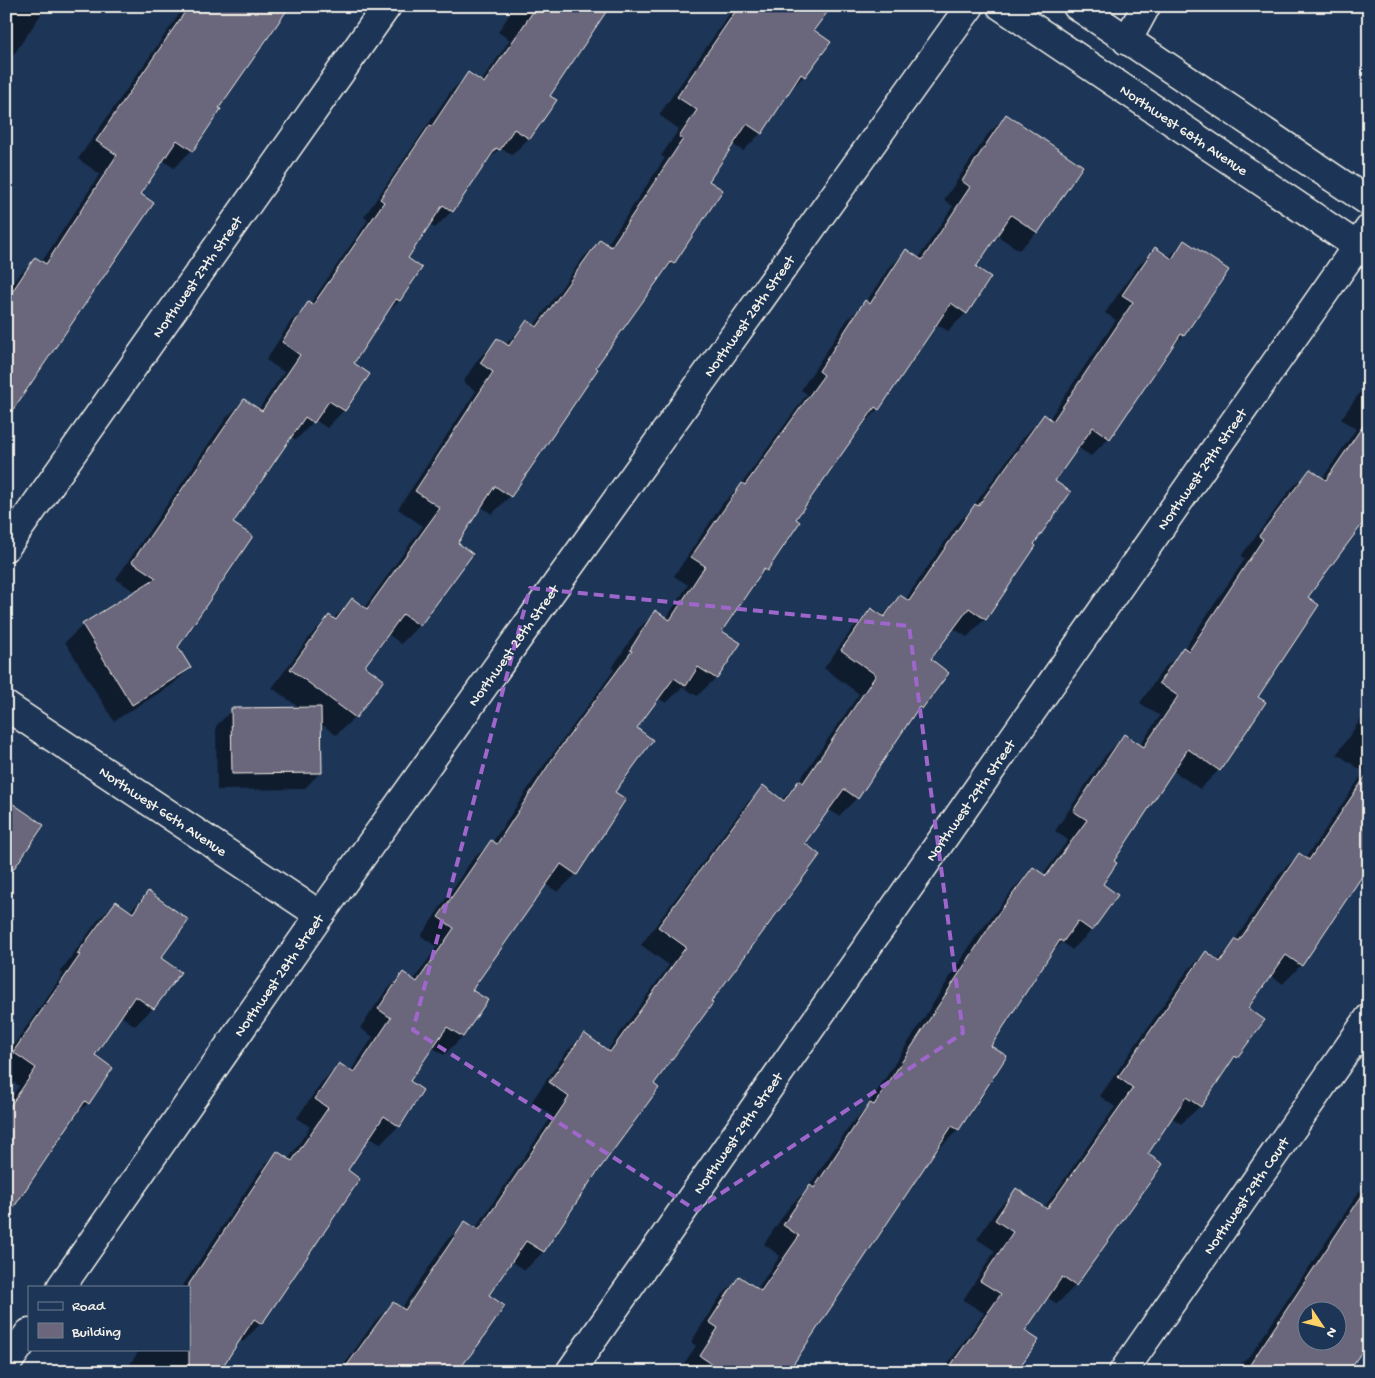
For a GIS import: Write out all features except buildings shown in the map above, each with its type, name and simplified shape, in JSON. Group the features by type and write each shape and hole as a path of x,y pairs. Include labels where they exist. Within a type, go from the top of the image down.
{"street":[{"name":"Northwest 27th Street","path":"6,547 387,6"},
{"name":"Northwest 28th Street","path":"62,1286 320,915 970,6"},
{"name":"Northwest 68th Avenue","path":"1001,6 1365,243"},
{"path":"1078,6 1127,41 1369,202"},
{"path":"1127,41 1146,6"},
{"name":"Northwest 29th Street","path":"570,1372 1365,243"},
{"name":"Northwest 66th Avenue","path":"6,706 320,915"},
{"name":"Northwest 29th Court","path":"1122,1372 1369,1018"},
{"path":"6,1365 28,1333"}],"highlighted area":[{"path":"530,588 909,626 963,1033 696,1210 413,1030"}]}
